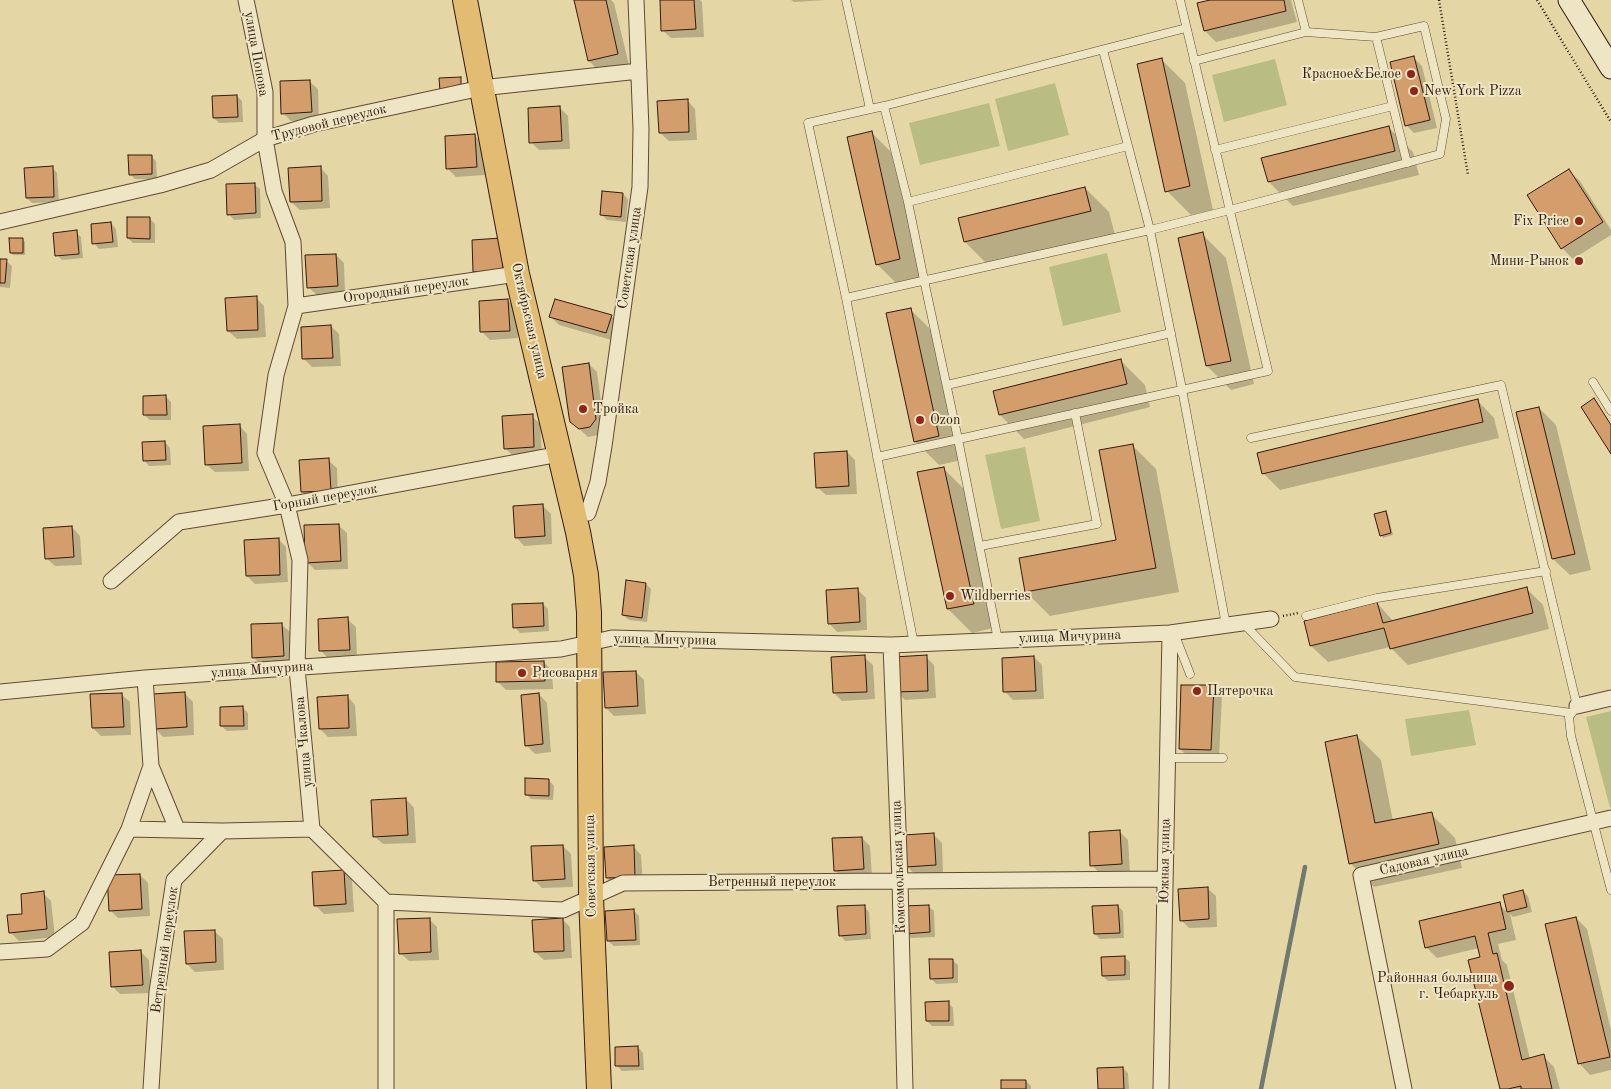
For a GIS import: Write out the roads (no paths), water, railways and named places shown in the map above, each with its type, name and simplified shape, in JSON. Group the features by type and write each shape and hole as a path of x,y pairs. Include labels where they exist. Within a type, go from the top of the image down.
{"main road":[{"name":"Октябрьская улица","path":"465,0 517,274 578,532 586,575 589,613 588,643"},
{"path":"1570,0 1611,68"},
{"name":"Советская улица","path":"588,643 591,898 599,1089"}],"street":[{"name":"улица Попова","path":"246,0 265,92 265,139"},
{"name":"Советская улица","path":"588,513 598,482 640,187 641,129 636,0"},
{"name":"Трудовой переулок","path":"0,222 160,185 211,170 265,139 314,124 481,88 639,71"},
{"name":"улица Чкалова","path":"265,139 274,191 293,242 296,306 276,375 265,454 287,505 300,560 297,668 312,829"},
{"name":"Огородный переулок","path":"296,306 517,274"},
{"name":"Горный переулок","path":"110,581 179,522 287,505 560,454"},
{"name":"улица Мичурина","path":"0,692 145,678 560,649 612,638 891,645 1172,633 1271,619"},
{"name":"Южная улица","path":"1161,1089 1164,879 1172,633"},
{"name":"Комсомольская улица","path":"891,645 900,881 905,1089"},
{"path":"145,678 151,766 177,829"},
{"path":"1575,710 1611,698"},
{"path":"0,952 47,949 82,923 129,829 151,766"},
{"name":"Садовая улица","path":"1404,1089 1362,875 1611,818"},
{"path":"129,829 222,831 312,829 386,902 386,1089"},
{"name":"Ветренный переулок","path":"151,1089 157,992 174,880 222,831"},
{"name":"Ветренный переулок","path":"386,902 563,910 623,883 1164,879"}],"lane":[{"path":"846,0 870,109"},
{"path":"878,457 1268,371 1180,0"},
{"path":"1298,0 1306,32"},
{"path":"846,298 1150,230 1440,154 1446,119 1424,26 1376,37 1306,32 1194,61"},
{"path":"914,644 846,298 808,123 884,106 1186,28"},
{"path":"1376,37 1407,163"},
{"path":"1103,50 1150,230 1226,625"},
{"path":"884,106 908,202 998,640"},
{"path":"1216,150 1393,106"},
{"path":"908,202 1128,146"},
{"path":"947,385 1171,333"},
{"path":"1593,382 1611,411"},
{"path":"1251,438 1501,384 1546,571 1575,710"},
{"path":"980,546 1097,524 1075,413"},
{"path":"1306,616 1377,598 1546,571"},
{"path":"1243,623 1295,677 1575,710"},
{"path":"1172,633 1190,674"},
{"path":"1575,710 1569,717 1571,736 1611,890"},
{"path":"1167,758 1223,758"}],"waterway":[{"path":"1261,1089 1305,867"}],"place":[{"name":"Красное&Белое","path":"1411,74"},
{"name":"New York Pizza","path":"1414,91"},
{"name":"Fix Price","path":"1579,221"},
{"name":"Мини-Рынок","path":"1579,261"},
{"name":"Тройка","path":"583,409"},
{"name":"Ozon","path":"920,420"},
{"name":"Wildberries","path":"950,596"},
{"name":"Рисоварня","path":"522,673"},
{"name":"Пятерочка","path":"1197,691"},
{"name":"Районная больница г. Чебаркуль","path":"1509,986"}]}
